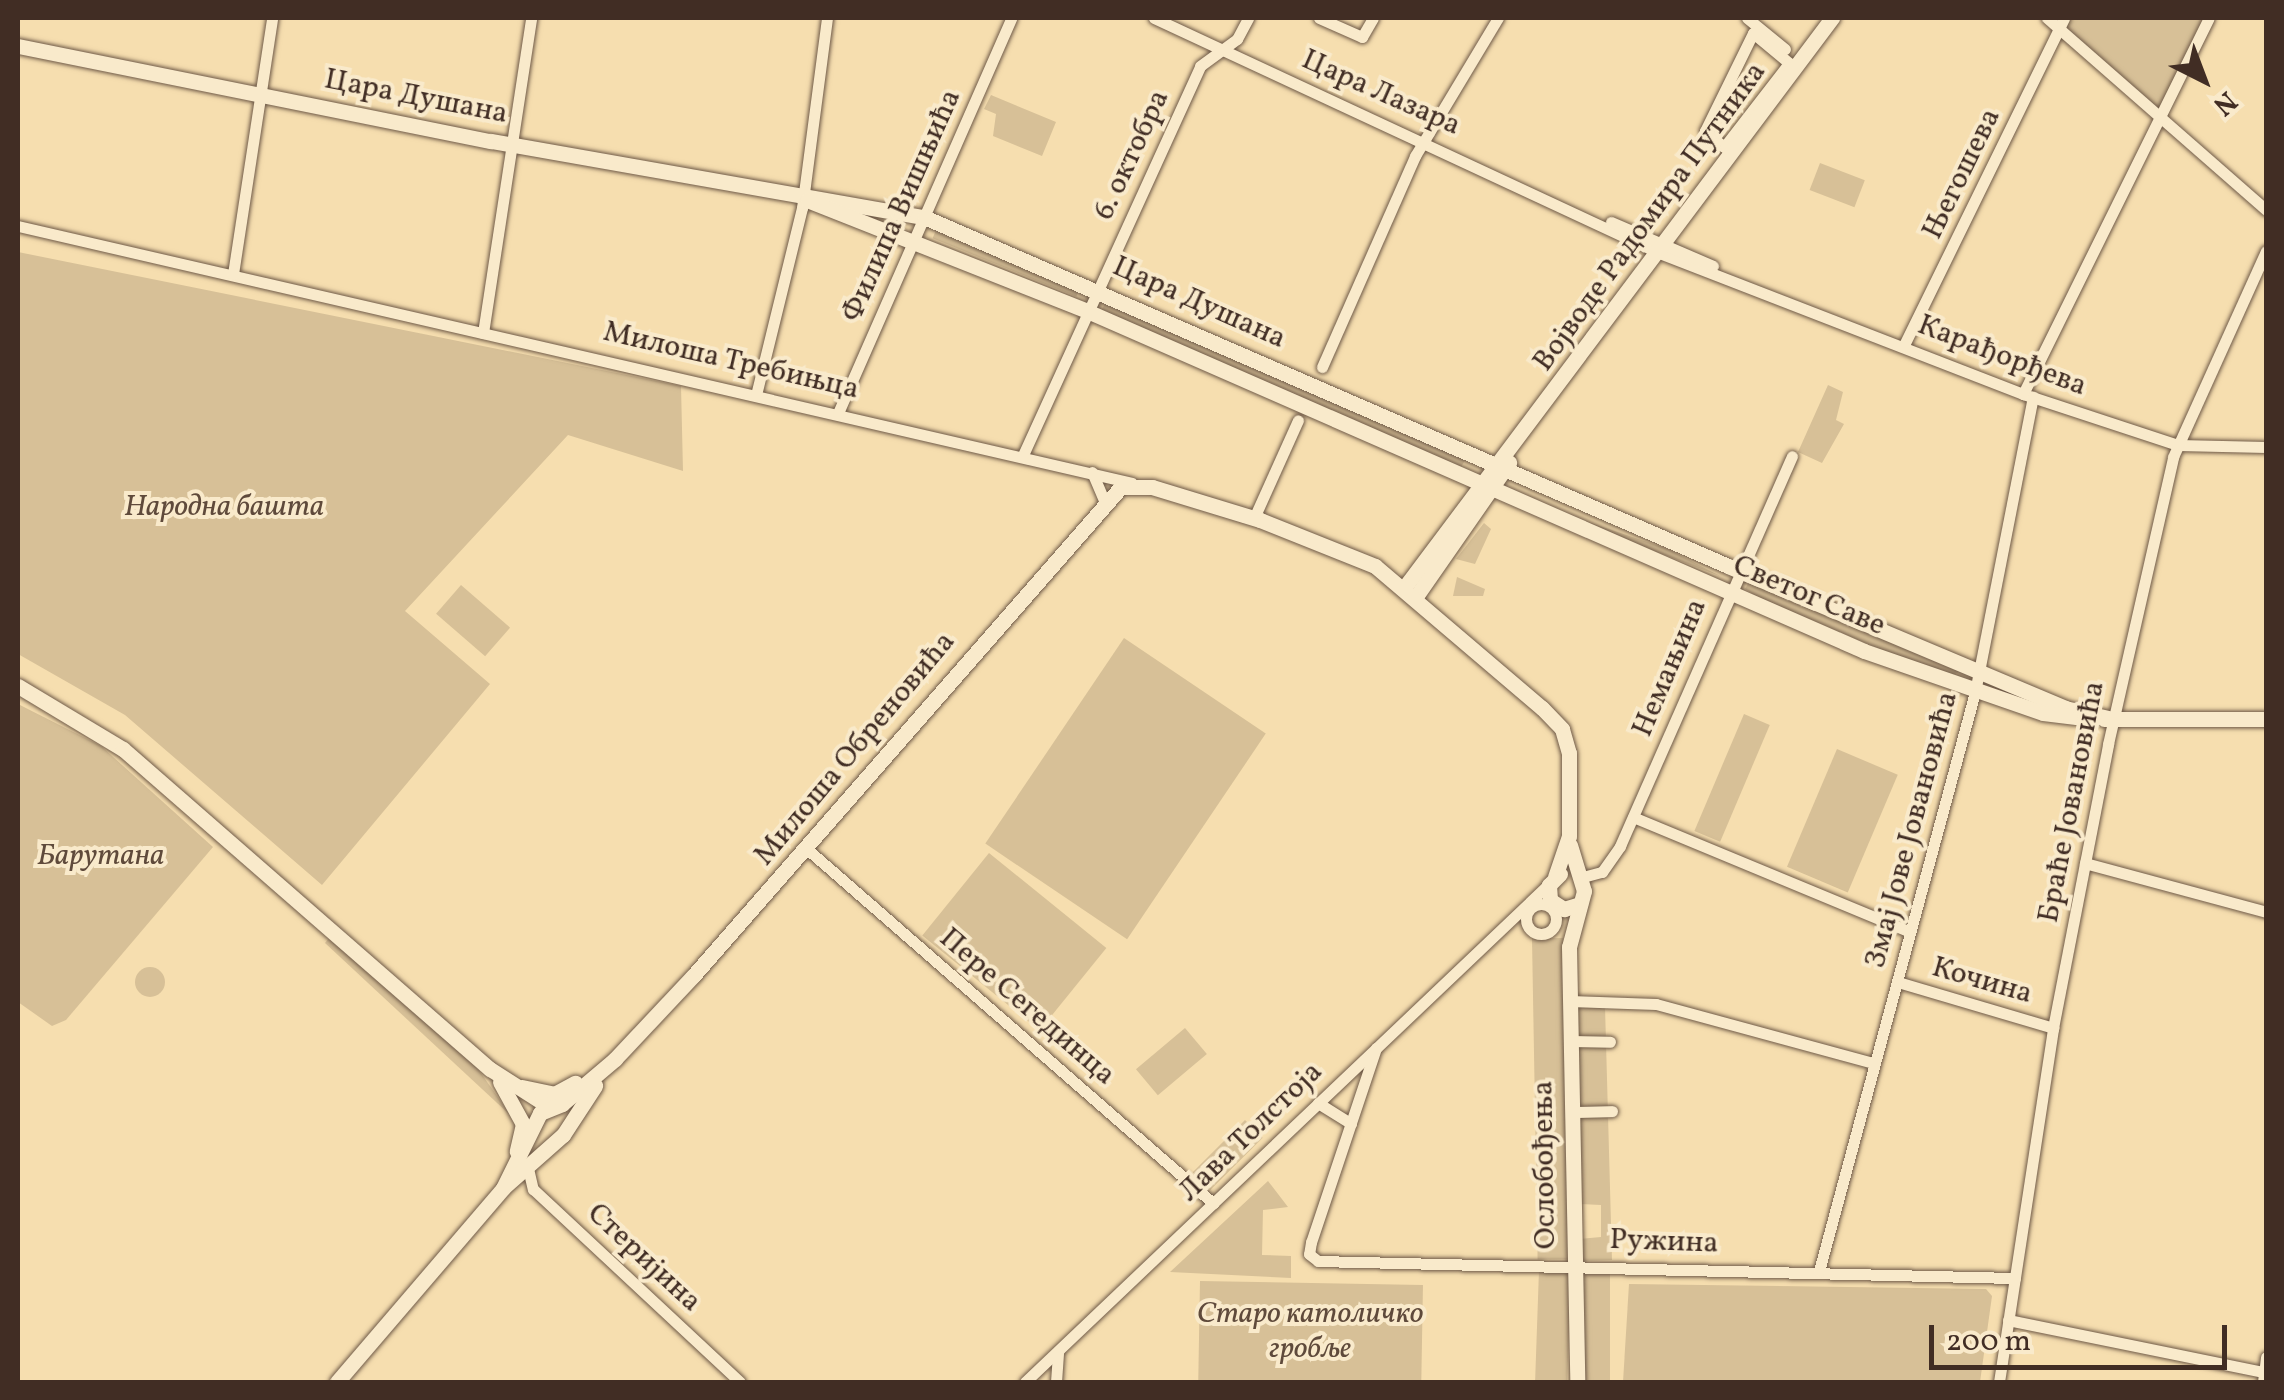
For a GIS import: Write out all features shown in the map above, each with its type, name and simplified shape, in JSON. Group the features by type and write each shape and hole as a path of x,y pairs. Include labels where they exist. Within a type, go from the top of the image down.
{"street":[{"path":"233,274 272,18"},
{"path":"484,332 531,18"},
{"path":"756,394 804,198 827,18"},
{"name":"Филипа Вишњића","path":"838,414 1011,18"},
{"name":"Цара Лазара","path":"1154,18 1661,246"},
{"name":"6. октобра","path":"1024,455 1200,66 1237,39 1248,18"},
{"path":"1319,18 1362,37 1373,18"},
{"path":"1322,367 1424,140 1498,18"},
{"path":"1747,18 1794,62"},
{"name":"Војводе Радомира Путника","path":"1410,593 1794,62 1832,18"},
{"path":"2047,18 2062,21 2160,121 2266,210"},
{"name":"Змај Јове Јовановића","path":"1820,1271 1976,692 2028,395 2209,18"},
{"name":"Његошева","path":"1904,345 2062,21"},
{"path":"1753,32 1794,62 1724,147 1705,131 1753,32"},
{"name":"Цара Душана","path":"18,46 512,145 804,198 846,200 924,217 1098,289 1502,468"},
{"name":"Цара Душана","path":"804,198 915,238 1088,311 1487,488"},
{"name":"Милоша Требињца","path":"18,226 1092,472 1254,518 1375,566 1410,593"},
{"name":"Карађорђева","path":"1661,246 2028,395 2178,444 2266,447"},
{"name":"Браће Јовановића","path":"1999,1382 2053,1028 2113,719 2178,444 2266,251"},
{"path":"1254,518 1298,420"},
{"name":"Немањина","path":"1582,900 1612,872 1792,456"},
{"name":"Светог Саве","path":"1502,468 2065,708 2113,719"},
{"path":"1092,472 1104,500"},
{"name":"Милоша Обреновића","path":"615,1059 806,849 1104,500 1121,487 1141,486"},
{"name":"Светог Саве","path":"1487,488 1730,593 1976,692 2042,713 2113,719 2266,719"},
{"path":"1410,593 1562,730 1570,753 1568,836 1582,900 1567,910 1553,904"},
{"path":"18,686 76,715 123,749 501,1079 552,1108 567,1124"},
{"path":"1633,817 1910,932"},
{"path":"1568,836 1553,879 1602,872 1620,846"},
{"name":"Пере Сегединца","path":"806,849 1213,1203"},
{"path":"2085,863 2266,912"},
{"name":"Ослобођења","path":"1553,879 1553,904 1569,946"},
{"name":"Лава Толстоја","path":"1025,1382 1517,919 1553,879"},
{"name":"Ослобођења","path":"1577,1382 1569,946 1582,900"},
{"name":"Лава Толстоја","path":"1517,919 1531,903 1553,904"},
{"name":"Кочина","path":"1898,982 2053,1028"},
{"path":"1570,1002 1656,1004 1873,1064"},
{"path":"1571,1041 1610,1042"},
{"path":"1318,1104 1351,1124 1376,1048"},
{"path":"520,1167 535,1126 615,1059"},
{"path":"337,1382 520,1167 554,1140 615,1059"},
{"path":"501,1079 554,1094 601,1070"},
{"path":"501,1079 535,1126 554,1140"},
{"path":"501,1079 523,1124 520,1167"},
{"path":"1572,1112 1612,1111"},
{"name":"Ружина","path":"1351,1124 1311,1242 1312,1259 2015,1278"},
{"name":"Стеријина","path":"520,1167 530,1185 740,1382"},
{"path":"2008,1320 2264,1380 2266,1358"},
{"path":"1056,1382 1058,1352"}],"green space":[{"path":"2064,18 2209,18 2160,121 2061,24"},
{"path":"991,95 1056,122 1042,156 993,136 996,114 984,109"},
{"path":"1820,163 1865,180 1854,207 1810,190"},
{"path":"936,230 1080,288 1076,296 933,238"},
{"name":"Народна башта","path":"18,252 681,386 683,471 568,435 405,611 490,684 322,885 125,715 18,654"},
{"path":"1106,302 1468,455 1461,467 1101,311"},
{"path":"1828,385 1843,392 1836,420 1844,424 1822,463 1798,452"},
{"path":"1582,520 1668,549 1720,576 1649,549"},
{"path":"1484,523 1491,529 1475,564 1456,559"},
{"path":"1457,577 1485,589 1483,596 1453,596"},
{"path":"1749,582 1964,669 1953,675 1908,661 1756,596 1745,589"},
{"path":"461,585 510,628 485,656 436,614"},
{"path":"1124,638 1266,734 1127,939 985,844"},
{"name":"Барутана","path":"18,704 101,746 213,847 66,1020 52,1026 18,1002"},
{"path":"1744,714 1770,725 1720,842 1694,831"},
{"path":"1837,749 1898,775 1848,893 1787,867"},
{"path":"989,853 1106,948 1040,1030 922,935"},
{"path":"329,938 471,1059 511,1116 325,943"},
{"path":"1563,938 1569,1259 1538,1259 1532,939"},
{"path":"150,967 161,971 165,982 161,993 150,997 139,993 135,982 139,971"},
{"path":"1605,1006 1612,1260 1579,1261 1579,1239 1601,1237 1601,1205 1580,1204 1575,1007"},
{"path":"1185,1028 1207,1054 1158,1095 1136,1069"},
{"path":"1245,1120 1263,1138 1210,1190 1193,1172"},
{"path":"1268,1181 1288,1207 1263,1210 1262,1255 1291,1256 1291,1278 1170,1272"},
{"path":"1539,1270 1571,1271 1567,1382 1535,1382"},
{"path":"1582,1273 1610,1273 1610,1382 1582,1382"},
{"name":"Старо католичко гробље","path":"1200,1281 1423,1285 1421,1382 1198,1382"},
{"path":"1629,1284 1986,1289 1992,1296 1980,1382 1623,1382"}]}
